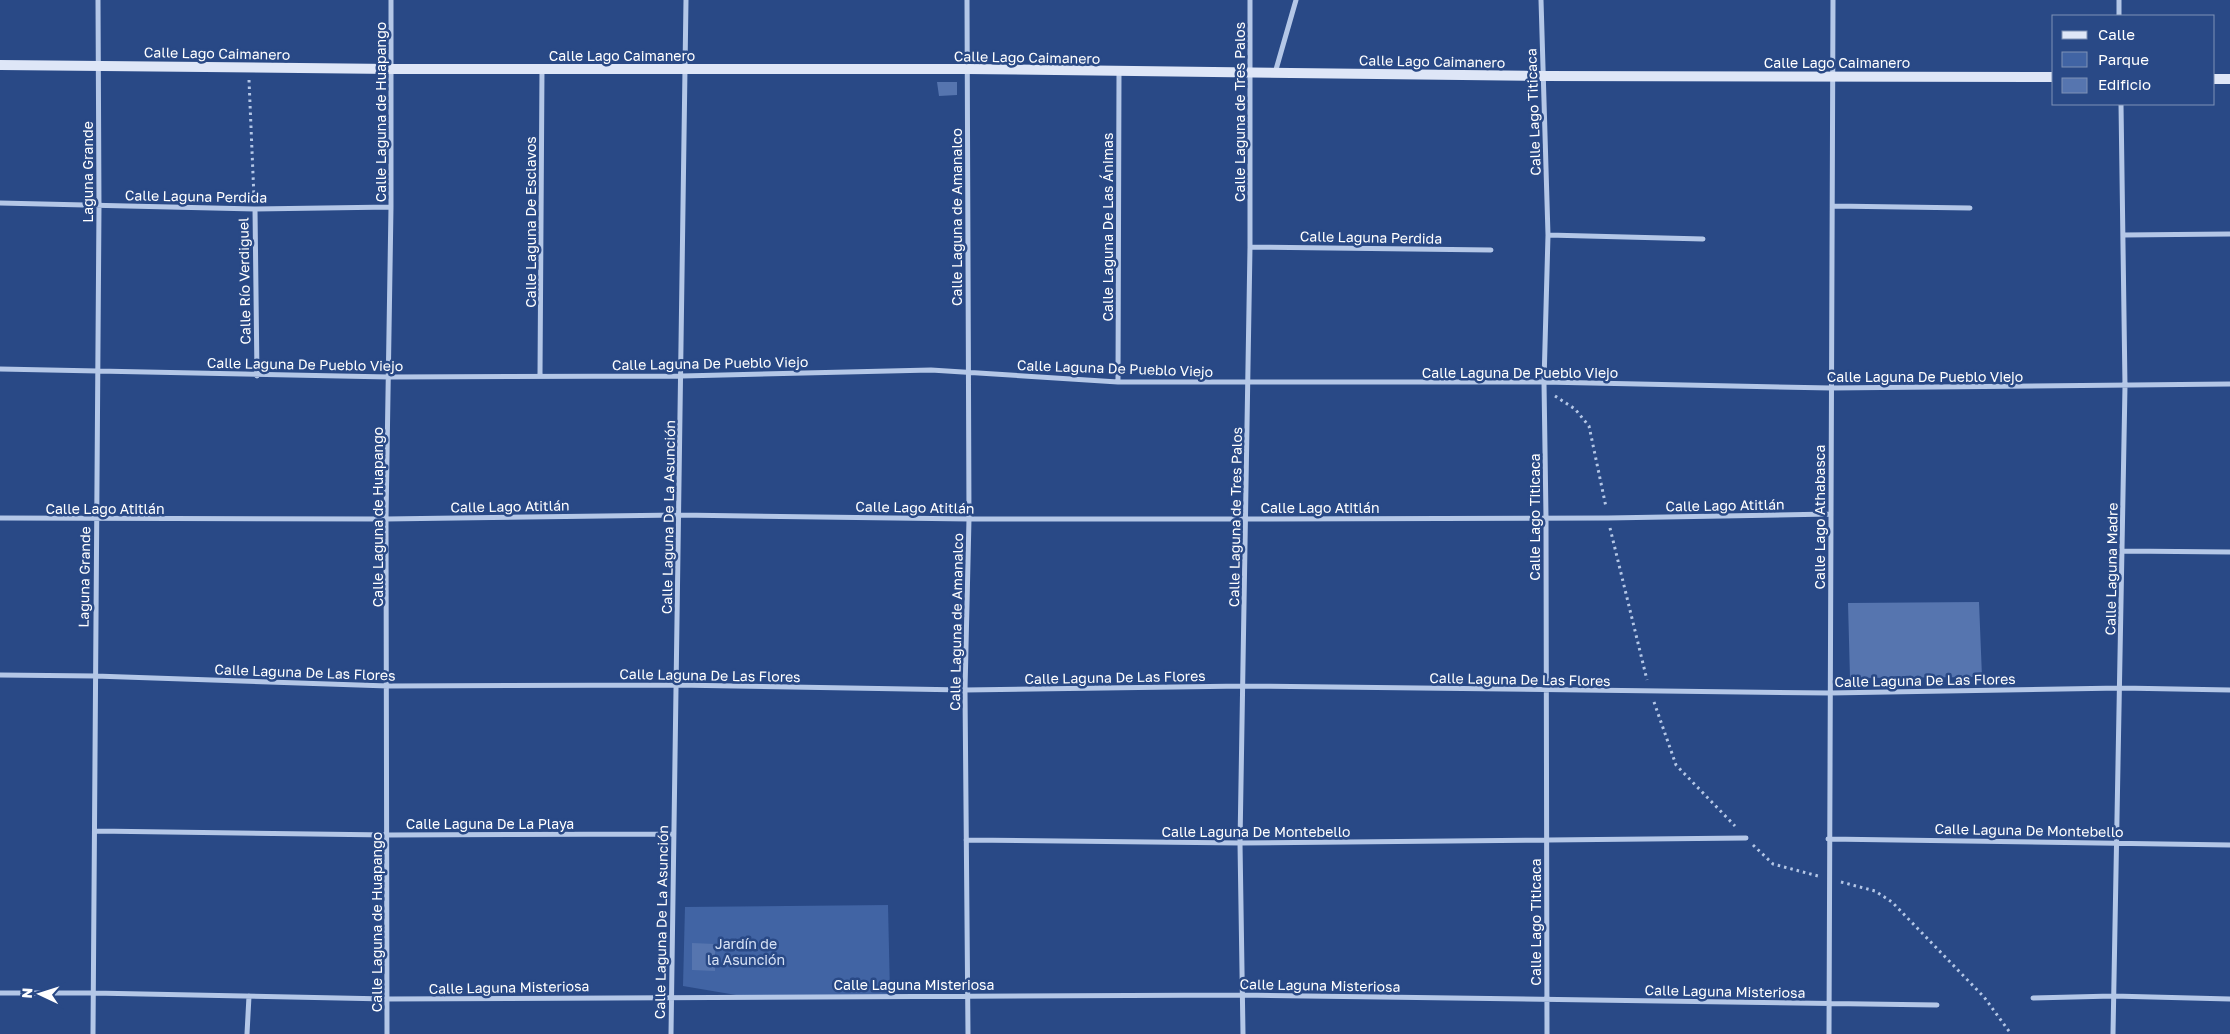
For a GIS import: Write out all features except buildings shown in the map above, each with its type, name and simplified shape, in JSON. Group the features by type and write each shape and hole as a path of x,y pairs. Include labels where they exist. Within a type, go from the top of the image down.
{"street":[{"name":"Laguna Grande","path":"93,1034 96,831 98,0"},
{"name":"Calle Laguna de Huapango","path":"387,1034 388,686 386,519 391,207 391,0"},
{"name":"Calle Laguna De La Asunción","path":"670,1034 682,376 686,0"},
{"name":"Calle Laguna de Amanalco","path":"967,0 968,519 965,690 968,1034"},
{"name":"Calle Laguna de Tres Palos","path":"1243,1034 1240,843 1250,247 1250,0"},
{"path":"1275,73 1296,0"},
{"name":"Calle Lago Titicaca","path":"1541,0 1548,234 1544,382 1547,1034"},
{"name":"Calle Lago Athabasca","path":"1829,1034 1828,839 1833,0"},
{"path":"2119,0 2120,15"},
{"name":"Calle Lago Caimanero","path":"0,64 392,69 686,68 1542,76 1833,75 2052,77"},
{"name":"Calle Laguna De Esclavos","path":"540,375 542,69"},
{"name":"Calle Laguna De Las Ánimas","path":"1118,382 1119,72"},
{"path":"2215,79 2230,79"},
{"name":"Calle Laguna Madre","path":"2113,1034 2121,688 2125,386 2121,105"},
{"name":"Calle Laguna Perdida","path":"0,203 254,209 391,207"},
{"path":"1833,206 1970,208"},
{"name":"Calle Río Verdiguel","path":"254,209 257,376"},
{"path":"1548,234 1703,239"},
{"path":"2123,235 2230,234"},
{"name":"Calle Laguna Perdida","path":"1250,247 1491,250"},
{"name":"Calle Laguna De Pueblo Viejo","path":"0,368 257,376 389,377 682,376 931,370 967,374 1118,382 1544,382 1831,388 2230,384"},
{"name":"Calle Lago Atitlán","path":"0,518 386,519 679,515 968,519 1246,519 1608,518 1830,514"},
{"path":"2123,551 2230,552"},
{"name":"Calle Laguna De Las Flores","path":"0,675 95,676 388,686 677,685 965,690 1244,686 1650,693 1830,693 2121,688 2230,690"},
{"name":"Calle Laguna De La Playa","path":"96,831 388,835 674,834"},
{"name":"Calle Laguna De Montebello","path":"966,840 1240,843 1746,838"},
{"name":"Calle Laguna De Montebello","path":"1828,839 2230,845"},
{"name":"Calle Laguna Misteriosa","path":"0,993 93,992 387,999 671,996 1242,995 1938,1005"},
{"path":"247,1034 248,996"},
{"path":"2033,998 2113,996 2230,999"}],"path":[{"name":"Calle Río Verdiguel","path":"249,67 254,209"},
{"path":"1544,390 1575,409 1589,426 1608,518 1650,693 1676,765 1773,864 1875,891 1892,902 1984,997 2011,1034"}],"green space":[{"name":"Jardín de la Asunción","path":"888,905 890,995 742,996 683,986 685,907"}]}
